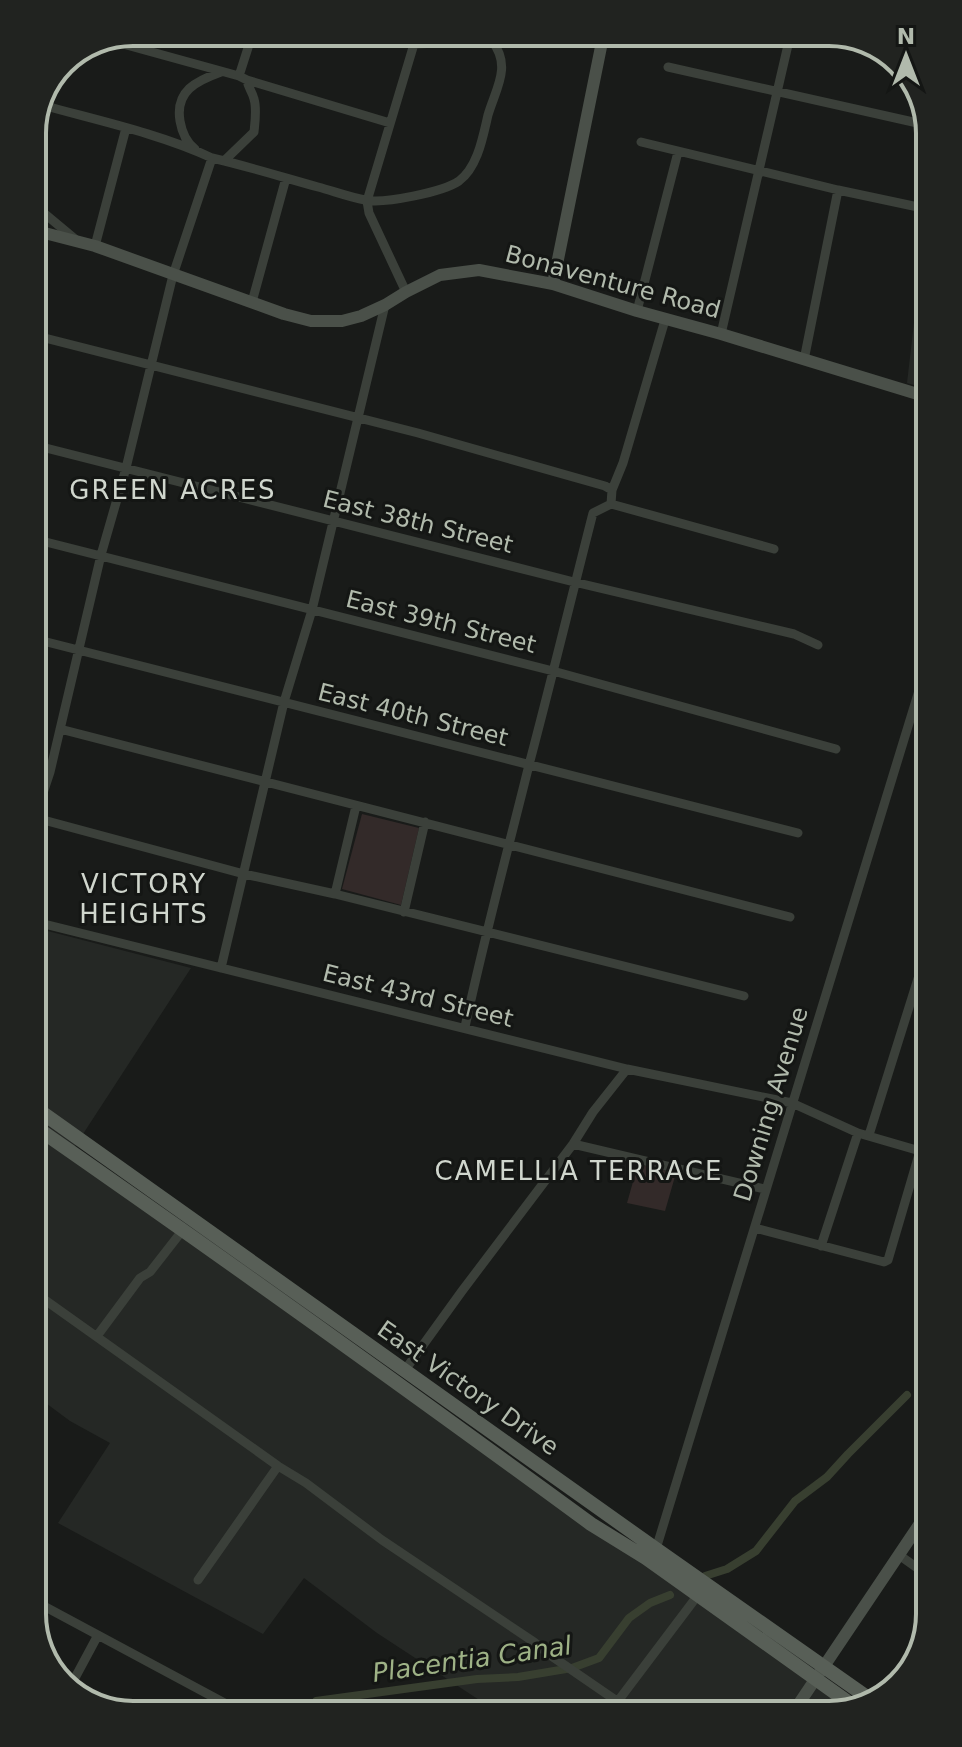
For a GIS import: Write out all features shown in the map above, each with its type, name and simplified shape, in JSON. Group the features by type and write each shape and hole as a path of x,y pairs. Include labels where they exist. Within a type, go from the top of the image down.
{"main road":[{"name":"East Victory Drive","path":"46,1116 463,1421 656,1549 819,1672 847,1699"},
{"name":"East Victory Drive","path":"46,1134 182,1231 405,1370 463,1421 598,1529 819,1672 860,1695"},
{"path":"598,1529 613,1530 647,1552 656,1549"}],"street":[{"path":"131,46 390,123"},
{"path":"224,161 254,132 255,103 243,78 250,46"},
{"path":"406,292 369,213 367,201 413,46"},
{"path":"221,72 201,79 183,97 178,110 181,129 188,144 212,158 367,201 395,199 443,188 460,180 474,163 503,67 496,46"},
{"path":"553,284 601,46"},
{"path":"721,334 788,46"},
{"path":"668,67 915,122"},
{"path":"50,107 198,151"},
{"path":"95,246 126,128"},
{"path":"641,142 916,207"},
{"path":"637,311 678,152"},
{"path":"46,785 173,275 212,158"},
{"path":"252,302 286,178"},
{"path":"804,360 838,190"},
{"name":"Bonaventure Road","path":"46,215 77,241 284,314 327,322 342,321 385,305 440,275 479,270 553,284 916,394"},
{"path":"46,233 77,241"},
{"path":"221,968 284,702 312,610 385,305"},
{"path":"611,504 612,490 623,463 665,320"},
{"path":"46,338 357,417 612,490"},
{"name":"East 38th Street","path":"46,448 574,582 794,634 818,645"},
{"path":"465,1027 486,932 593,513 611,504 774,549"},
{"name":"East 39th Street","path":"46,542 553,671 836,749"},
{"name":"East 40th Street","path":"46,642 798,833"},
{"name":"Downing Avenue","path":"656,1549 916,700"},
{"path":"60,729 790,917"},
{"path":"335,894 356,806"},
{"path":"46,819 244,874 744,996"},
{"path":"404,912 425,822"},
{"name":"East 43rd Street","path":"46,924 627,1069 792,1103 858,1133 916,1148"},
{"path":"869,1135 916,985"},
{"path":"405,1370 627,1069"},
{"path":"821,1246 858,1133"},
{"path":"573,1144 765,1189"},
{"path":"755,1228 884,1262 888,1260 916,1174"},
{"path":"97,1336 140,1278 150,1272 182,1231"},
{"path":"46,1301 382,1540 618,1701 698,1595"},
{"path":"198,1580 278,1466"},
{"path":"800,1701 916,1530"},
{"path":"899,1555 916,1567"},
{"path":"46,1607 221,1701"},
{"path":"75,1679 98,1635"}],"shaded area":[{"path":"915,314 916,386 907,383"},
{"path":"362,814 419,828 401,905 342,889"},
{"path":"46,931 191,968 70,1154 839,1700 481,1701 377,1633 304,1578 263,1634 58,1523 110,1443 70,1421 46,1403"},
{"path":"638,1164 676,1173 665,1211 627,1203"}],"waterway":[{"name":"Placentia Canal","path":"705,1576 727,1569 756,1551 795,1501 827,1477 907,1395"},
{"name":"Placentia Canal","path":"316,1701 572,1668 599,1658 629,1618 650,1603 670,1595"}],"district":[{"name":"GREEN ACRES","path":"173,490"},
{"name":"VICTORY HEIGHTS","path":"144,899"},
{"name":"CAMELLIA TERRACE","path":"579,1171"}]}
